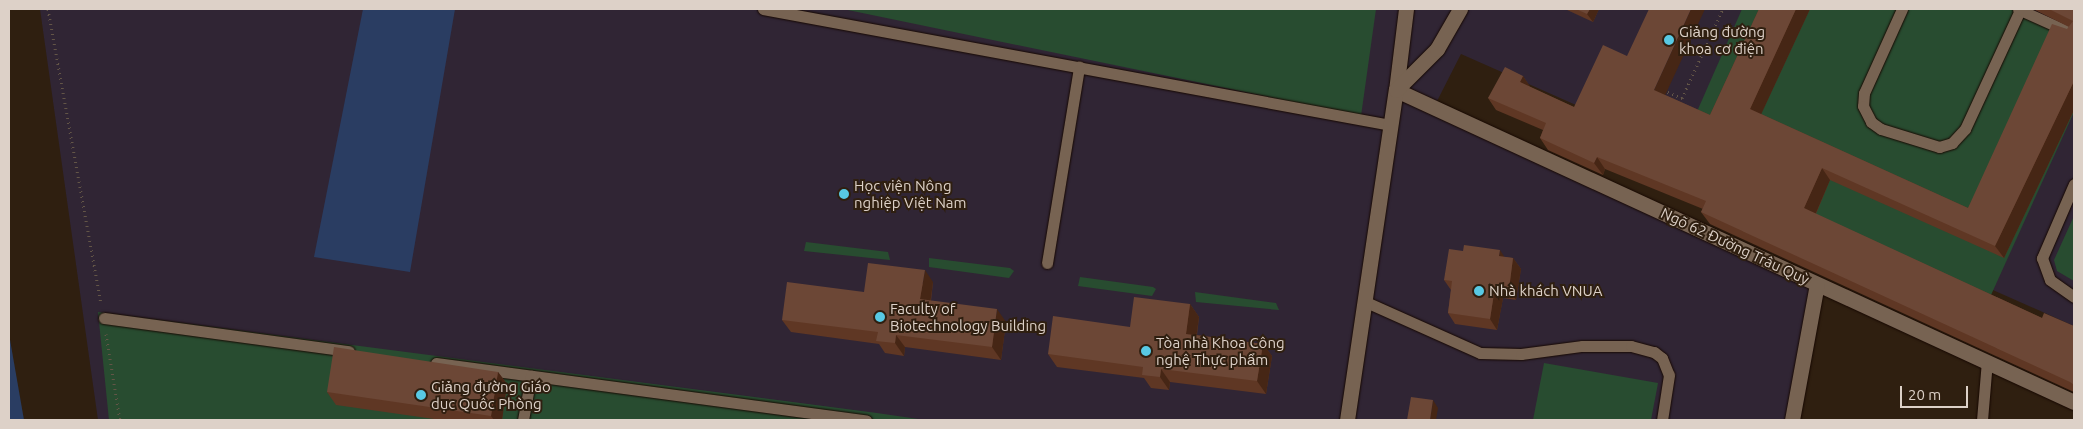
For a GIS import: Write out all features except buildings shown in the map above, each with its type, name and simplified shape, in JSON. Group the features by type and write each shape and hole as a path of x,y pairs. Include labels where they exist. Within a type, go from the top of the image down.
{"street":[{"path":"1348,420 1406,9"},
{"path":"1396,90 1437,49 1460,9"},
{"name":"Ngõ 62 Đường Trâu Quỳ","path":"1396,90 2074,402"},
{"path":"1792,420 1817,284"}],"lane":[{"path":"763,9 1391,124"},
{"path":"1902,9 1864,93 1863,106 1871,122 1881,129 1939,147 1952,143 1965,129 2019,9 2074,34"},
{"path":"1047,263 1079,67"},
{"path":"2074,184 2042,258 2050,280 2074,297"},
{"path":"1366,302 1480,353 1521,354 1582,346 1631,346 1654,352 1662,358 1668,375 1662,420"},
{"path":"104,318 366,353"},
{"path":"424,361 866,420"},
{"path":"1982,420 1987,361"},
{"path":"523,420 531,376"}],"path":[{"path":"48,9 104,318 120,420"},
{"path":"1657,88 1682,98 1723,9"}],"shaded area":[{"name":"Học viện Nông nghiệp Việt Nam","path":"40,9 2074,9 2074,326 1461,54 1434,107 1811,281 1789,420 98,420"}],"green space":[{"path":"843,9 1376,9 1361,116"},
{"path":"1742,9 2018,9 2074,34 2074,112 1991,295 1677,157"},
{"path":"2074,216 2074,281 2057,271 2054,260"},
{"path":"806,242 888,252 890,260 804,251"},
{"path":"929,258 1010,268 1014,271 1009,278 929,267"},
{"path":"1080,277 1153,287 1156,289 1152,296 1078,286"},
{"path":"1195,292 1276,303 1279,310 1196,302"},
{"path":"98,312 877,413 925,420 109,420"},
{"path":"1544,363 1658,383 1651,420 1533,420"}],"water":[{"path":"363,9 455,9 410,272 314,257"},
{"path":"9,334 24,420 9,420"}],"place":[{"name":"Giảng đường khoa cơ điện","path":"1669,40"},
{"name":"Học viện Nông nghiệp Việt Nam","path":"844,194"},
{"name":"Nhà khách VNUA","path":"1479,291"},
{"name":"Faculty of Biotechnology Building","path":"880,317"},
{"name":"Tòa nhà Khoa Công nghệ Thực phẩm","path":"1146,351"},
{"name":"Giảng đường Giáo dục Quốc Phòng","path":"421,395"}]}
